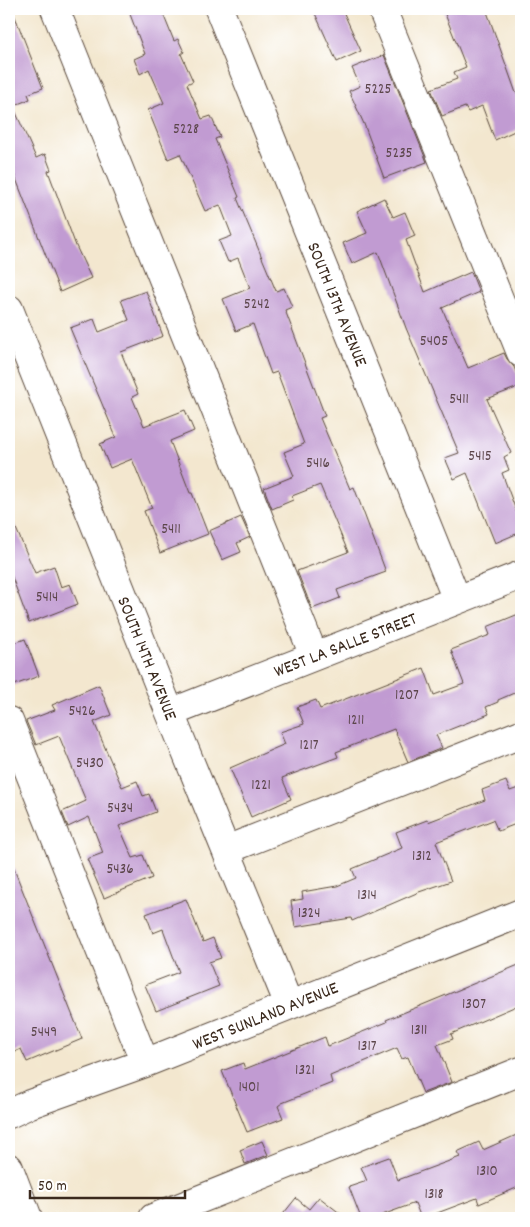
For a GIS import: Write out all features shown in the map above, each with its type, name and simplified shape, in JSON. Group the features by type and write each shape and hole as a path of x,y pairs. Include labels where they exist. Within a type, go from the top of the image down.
{"street":[{"path":"55,9 314,656"},
{"name":"SOUTH 13TH AVENUE","path":"219,9 457,600"},
{"path":"382,9 521,353"},
{"name":"SOUTH 14TH AVENUE","path":"9,310 289,1005"},
{"name":"WEST LA SALLE STREET","path":"170,713 521,575"},
{"path":"9,722 145,1063"},
{"path":"226,850 521,734"},
{"name":"WEST SUNLAND AVENUE","path":"9,1114 30,1104 145,1063 521,912"},
{"path":"153,1218 192,1211 521,1071"},
{"path":"9,1168 28,1218"}],"building":[{"path":"9,9 12,9 43,88 28,94 30,99 13,106 36,158 45,154 51,170 48,171 76,246 91,278 60,292 9,161"},
{"path":"128,9 161,9 174,41 178,39 184,52 181,54 193,81 187,84 202,119 211,116 220,137 215,139 239,197 237,198 276,291 284,288 292,307 285,310 325,416 320,418 350,489 354,487 386,572 337,590 340,598 312,609 297,571 348,552 320,485 292,496 293,500 272,509 264,488 294,476 284,452 304,444 277,372 271,374 253,324 236,331 223,299 250,288 238,258 228,262 219,241 232,236 220,205 205,211 180,154 168,159 148,110 164,103 149,69 140,74 134,59 145,54"},
{"path":"313,9 342,9 361,51 337,62"},
{"path":"443,9 486,9 516,93 521,91 521,128 495,140 482,106 468,112 465,107 442,116 431,89 457,79 454,72 466,67"},
{"path":"384,55 427,162 384,178 364,124 349,91 360,86 352,68"},
{"path":"384,198 393,217 405,212 415,236 406,240 425,292 471,272 479,292 442,308 468,368 504,353 514,367 521,384 521,386 487,399 511,453 504,457 509,470 502,473 521,524 521,532 495,543 467,473 454,479 445,458 459,453 406,328 378,252 352,264 343,243 367,233 357,211"},
{"path":"146,291 163,336 121,352 138,394 132,397 144,426 185,410 194,431 170,441 208,534 160,553 144,511 152,508 132,459 110,468 100,444 116,437 70,328 94,319 99,332 129,320 121,300"},
{"path":"9,512 35,573 54,566 61,587 70,584 78,604 29,623 9,569"},
{"path":"241,517 250,537 237,543 241,552 222,560 209,531"},
{"path":"521,613 521,690 486,707 489,714 436,735 442,748 408,762 394,729 336,752 338,757 282,778 291,799 251,817 230,768 285,744 280,732 304,724 297,707 316,700 320,709 424,668 434,695 464,684 451,650 490,635 487,627"},
{"path":"25,639 39,676 9,687 9,645"},
{"path":"99,685 111,715 94,722 122,787 137,781 143,796 149,794 156,812 119,826 133,858 143,855 152,878 104,898 87,859 103,853 89,817 68,827 62,812 86,801 59,736 36,745 26,721 55,710 52,705"},
{"path":"506,781 510,791 521,787 521,822 498,831 493,820 436,842 451,881 419,892 352,921 351,918 295,927 291,901 303,899 302,892 337,886 356,878 352,869 402,848 396,832 485,800 482,790"},
{"path":"10,859 82,1039 27,1062 21,1049 12,1053 9,1044"},
{"path":"186,899 203,942 213,938 221,958 209,962 219,986 156,1011 145,985 179,972 163,929 153,933 146,914"},
{"path":"521,964 521,1004 451,1034 453,1039 437,1045 452,1082 423,1093 408,1057 402,1059 397,1048 330,1076 332,1083 278,1106 283,1118 247,1132 222,1071 243,1063 245,1069 325,1037 328,1046"},
{"path":"521,1133 521,1186 479,1204 477,1198 424,1218 421,1218 415,1203 374,1218 361,1218 349,1187 367,1181 361,1167 389,1157 398,1180 460,1157 457,1152 479,1142 483,1150"},
{"path":"262,1141 268,1155 245,1164 240,1150"},
{"path":"319,1197 346,1218 280,1218 296,1198 309,1209"}]}
